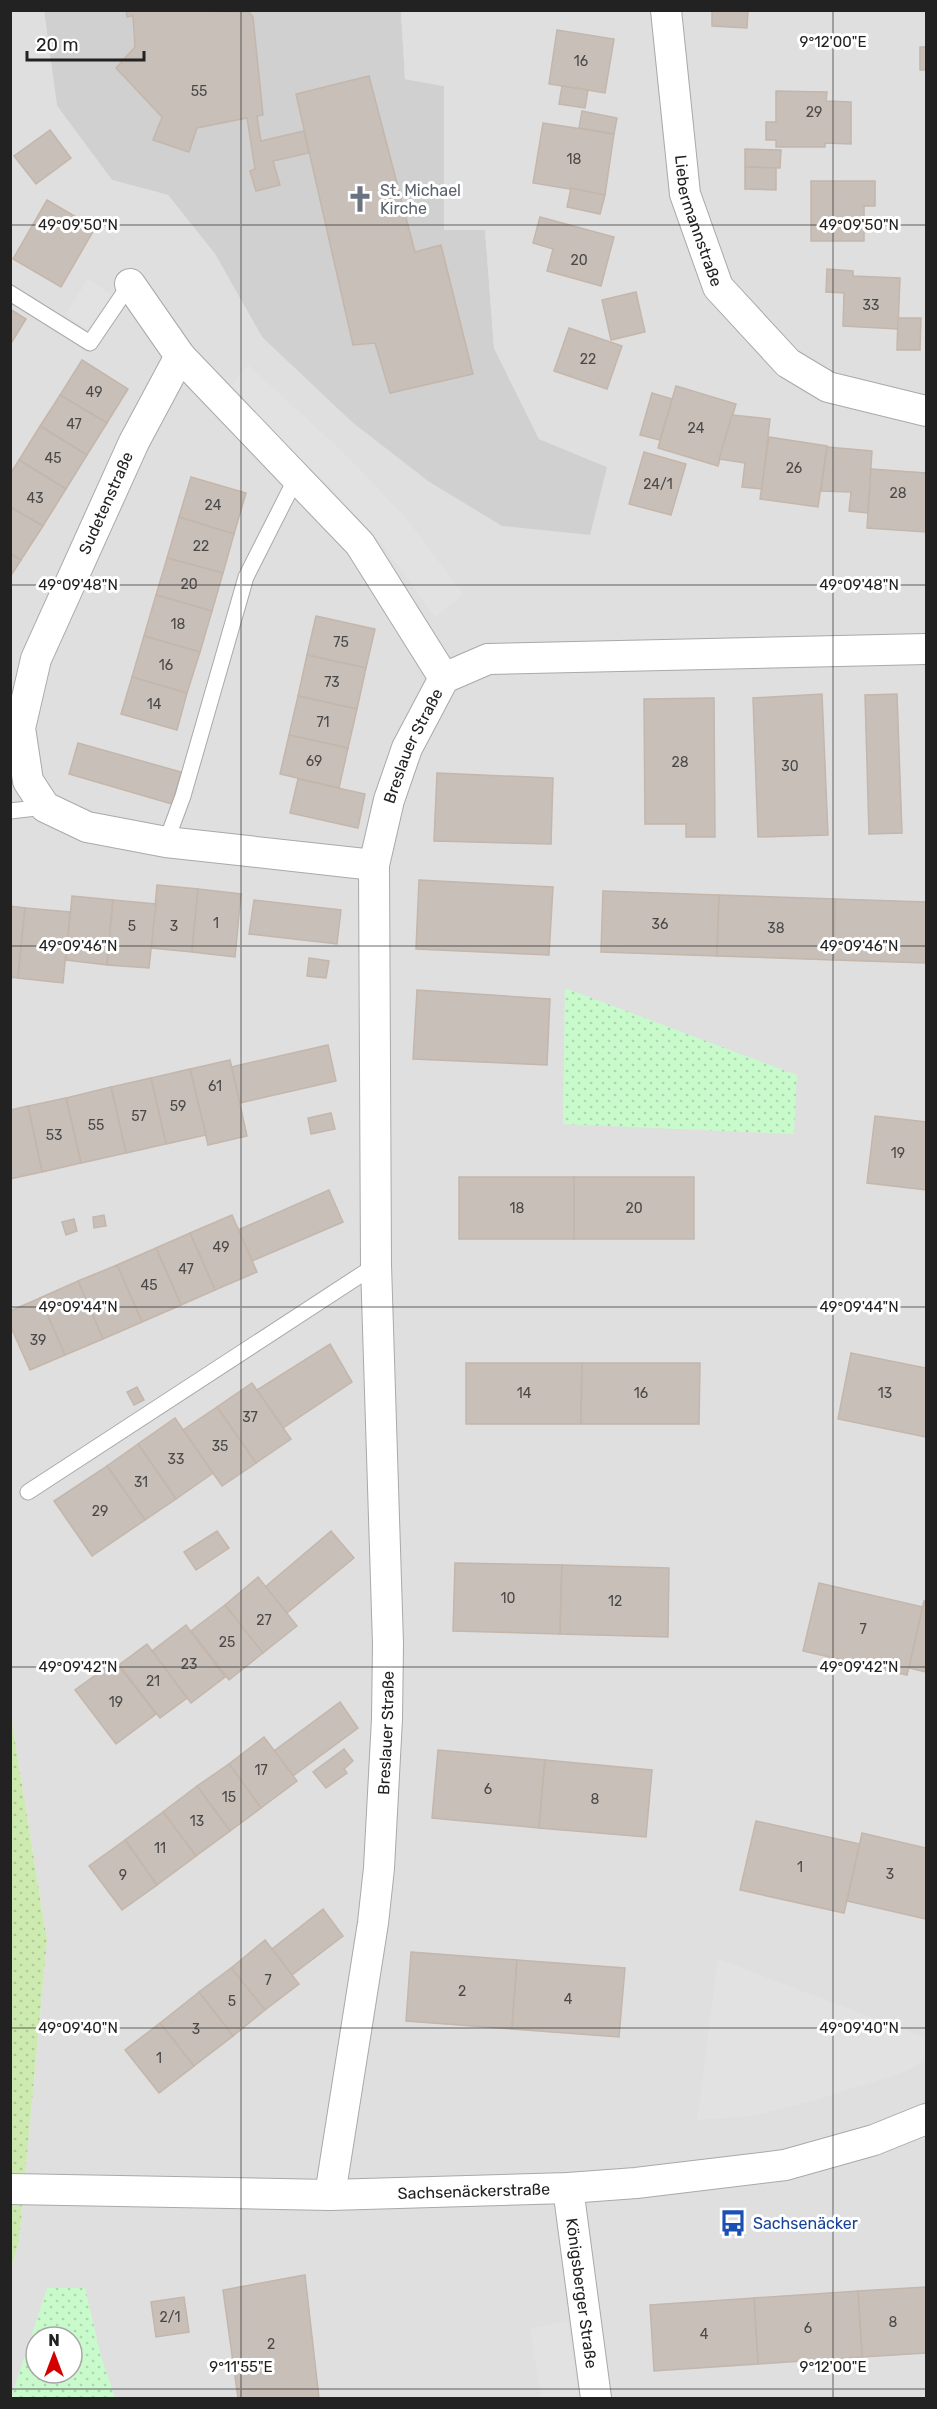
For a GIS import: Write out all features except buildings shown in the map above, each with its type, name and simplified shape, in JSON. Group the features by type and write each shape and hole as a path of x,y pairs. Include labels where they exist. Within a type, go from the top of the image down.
{"street":[{"name":"Liebermannstraße","path":"666,10 685,194 718,287 788,363 828,387 927,411"},
{"path":"130,284 180,356 360,544 444,678"},
{"name":"Sudetenstraße","path":"45,807 28,782 20,728 36,659 134,442 180,356"},
{"name":"Breslauer Straße","path":"330,2195 373,1923 379,1868 387,1719 387,1632 376,1265 374,865 389,800 406,748 444,678 488,659 927,649"},
{"path":"45,807 87,827 166,842 374,865"},
{"name":"Sachsenäckerstraße","path":"10,2189 330,2195 568,2188 785,2165 874,2140 927,2119"},
{"name":"Königsberger Straße","path":"568,2188 596,2398"}],"lane":[{"path":"10,293 90,343 130,284"},
{"path":"166,842 183,796 246,577 296,478"},
{"path":"10,811 45,807"},
{"path":"28,1492 376,1265"}],"shaded area":[{"path":"11,11 44,11 57,106 112,180 168,195 215,254 262,337 607,467 539,439 494,348 485,231 444,230 444,86 405,79 401,11 926,11 926,2398 11,2398 11,2269 19,2242 47,1940 10,1710"},
{"path":"44,11 401,11 405,79 444,86 444,230 485,230 494,348 539,439 607,467 590,535 502,526 428,481 352,422 262,337 215,254 168,195 112,180 57,106"},
{"path":"88,279 112,295 90,331 65,315"},
{"path":"248,365 348,457 405,517 463,594 435,617 383,545 321,478 225,392"},
{"path":"718,1959 926,2038 926,2059 904,2072 812,2101 752,2116 697,2120"},
{"path":"568,2321 579,2398 541,2398 530,2328"}],"green space":[{"path":"565,988 797,1075 794,1134 563,1124"},
{"path":"10,1710 47,1940 19,2242 11,2269"},
{"path":"47,2288 85,2288 101,2356 115,2398 11,2398 24,2358 24,2385 84,2385 84,2325 35,2325"}],"place":[{"name":"St. Michael Kirche","path":"360,199"},
{"name":"Sachsenäcker","path":"733,2223"}]}
